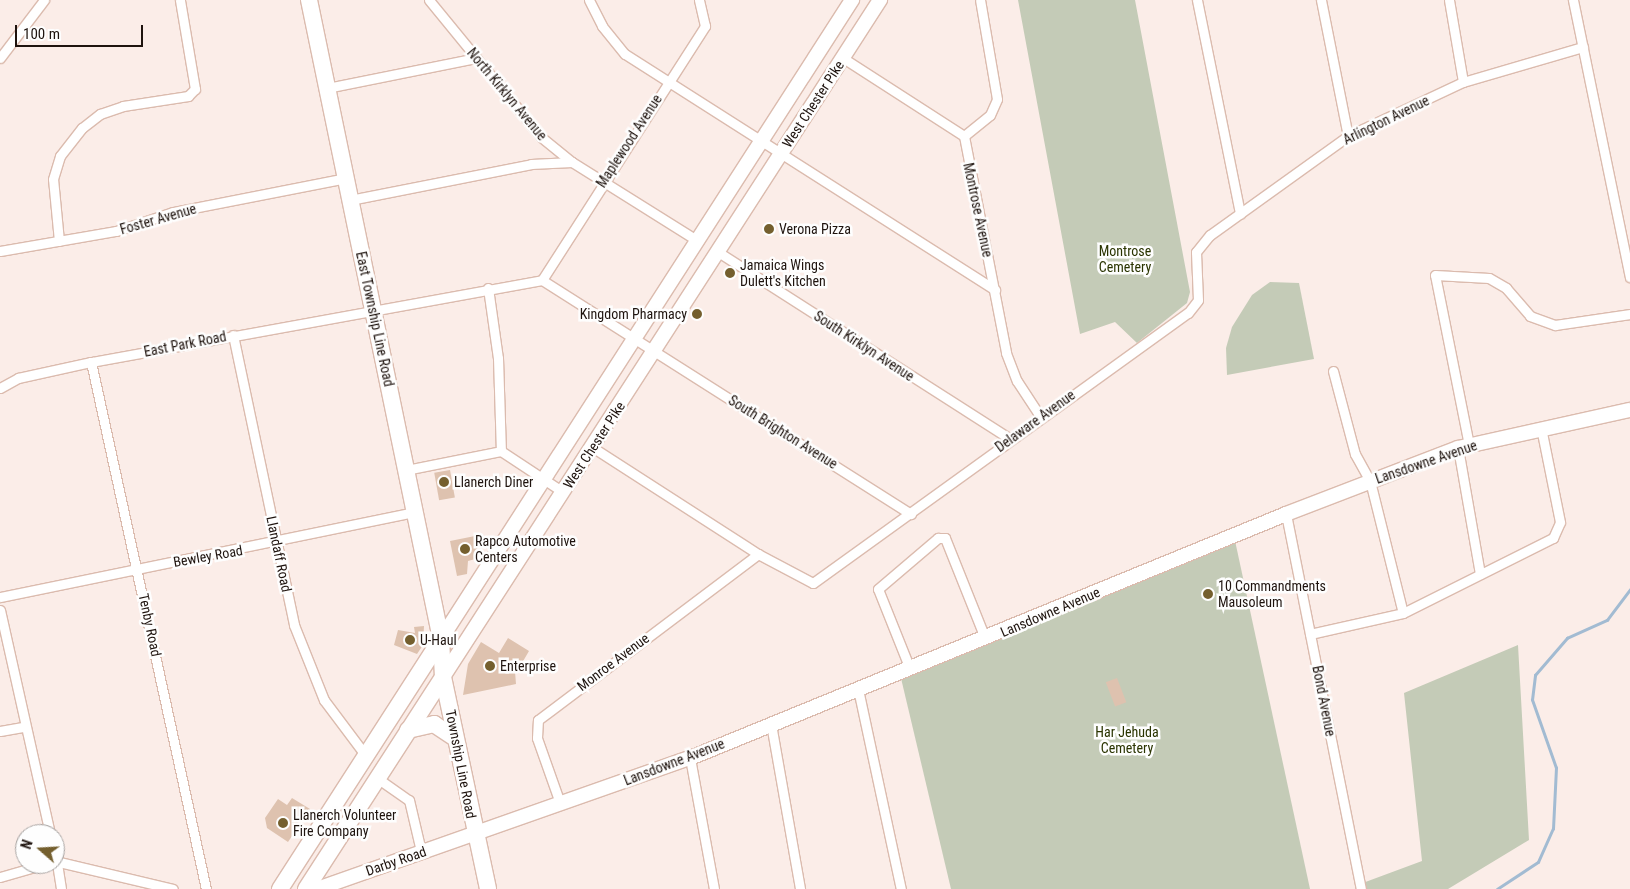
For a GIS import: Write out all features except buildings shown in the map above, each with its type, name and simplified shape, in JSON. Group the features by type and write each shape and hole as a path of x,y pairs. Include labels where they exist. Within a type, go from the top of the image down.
{"highway":[{"name":"East Township Line Road","path":"309,0 441,639"},
{"name":"Township Line Road","path":"441,639 443,677 488,889"},
{"name":"West Chester Pike","path":"280,889 441,639"},
{"name":"West Chester Pike","path":"306,889 443,677"},
{"path":"408,730 434,724 455,738"}],"main road":[{"name":"West Chester Pike","path":"441,639 852,0"},
{"name":"West Chester Pike","path":"443,677 880,0"},
{"name":"Lansdowne Avenue","path":"475,834 690,758 1370,481 1463,447 1541,428 1630,410"},
{"name":"Darby Road","path":"317,889 475,834"}],"street":[{"path":"0,58 44,0"},
{"path":"59,240 53,180 60,156 82,128 100,114 123,106 188,96 195,89 180,0"},
{"name":"North Kirklyn Avenue","path":"429,0 532,127 572,162 698,241"},
{"path":"589,0 613,42 666,83 995,290"},
{"name":"Maplewood Avenue","path":"542,280 602,181 705,26 699,0"},
{"path":"843,58 964,136 990,115 997,99 980,0"},
{"path":"1197,0 1240,214"},
{"path":"1321,0 1348,136"},
{"path":"1449,0 1463,82"},
{"path":"1573,0 1630,277"},
{"name":"Arlington Avenue","path":"1210,235 1348,136 1463,82 1583,47"},
{"path":"327,88 476,58"},
{"name":"Montrose Avenue","path":"964,136 1006,353 1017,381 1040,416"},
{"path":"350,200 531,164 572,162"},
{"name":"Foster Avenue","path":"0,251 116,231 173,212 346,178"},
{"name":"Delaware Avenue","path":"758,554 813,583 911,514 1040,416 1188,312 1198,300 1196,252 1210,235"},
{"name":"South Kirklyn Avenue","path":"718,252 1010,439"},
{"path":"1480,574 1463,447 1435,276 1489,278 1506,288 1530,316 1555,324 1630,314"},
{"name":"East Park Road","path":"0,388 18,378 91,362 234,335 374,312 488,288 542,280"},
{"name":"South Brighton Avenue","path":"542,280 911,514"},
{"path":"488,288 500,381 501,451"},
{"name":"Llandaff Road","path":"234,335 277,543 306,663 335,718 366,756"},
{"name":"Tenby Road","path":"91,362 139,568 203,887"},
{"path":"1333,372 1355,454 1370,481 1403,613"},
{"path":"1310,634 1403,613 1480,574 1559,530 1541,428"},
{"path":"592,447 758,554"},
{"path":"406,470 501,451 563,492"},
{"name":"Bewley Road","path":"0,597 139,568 277,543 415,512"},
{"name":"Bond Avenue","path":"1286,514 1361,889"},
{"path":"910,669 878,589 909,560 938,538 945,538 985,638"},
{"name":"Monroe Avenue","path":"560,803 537,738 538,720 758,554"},
{"path":"0,610 23,727 47,824"},
{"path":"858,690 901,889"},
{"path":"771,724 800,889"},
{"path":"0,732 23,727"},
{"path":"690,758 714,889"},
{"path":"378,778 409,800 422,851"},
{"path":"65,862 173,889"},
{"path":"0,877 15,873"},
{"path":"58,874 61,889"}],"green space":[{"name":"Montrose Cemetery","path":"1018,0 1135,0 1190,292 1187,303 1137,343 1115,322 1080,334"},
{"path":"1270,282 1299,283 1314,359 1227,375 1226,348 1232,327 1252,295"},
{"name":"Har Jehuda Cemetery","path":"1234,536 1310,889 951,889 900,674"},
{"path":"1518,645 1529,840 1448,889 1360,889 1360,884 1422,861 1404,693"}],"waterway":[{"path":"1497,889 1538,862 1553,829 1556,768 1532,700 1535,675 1567,638 1607,620 1630,590"}],"place":[{"name":"Verona Pizza","path":"769,229"},
{"name":"Jamaica Wings Dulett's Kitchen","path":"730,273"},
{"name":"Kingdom Pharmacy","path":"697,314"},
{"name":"Llanerch Diner","path":"444,482"},
{"name":"Rapco Automotive Centers","path":"465,549"},
{"name":"10 Commandments Mausoleum","path":"1208,594"},
{"name":"U-Haul","path":"410,640"},
{"name":"Enterprise","path":"490,666"},
{"name":"Llanerch Volunteer Fire Company","path":"283,823"}]}
